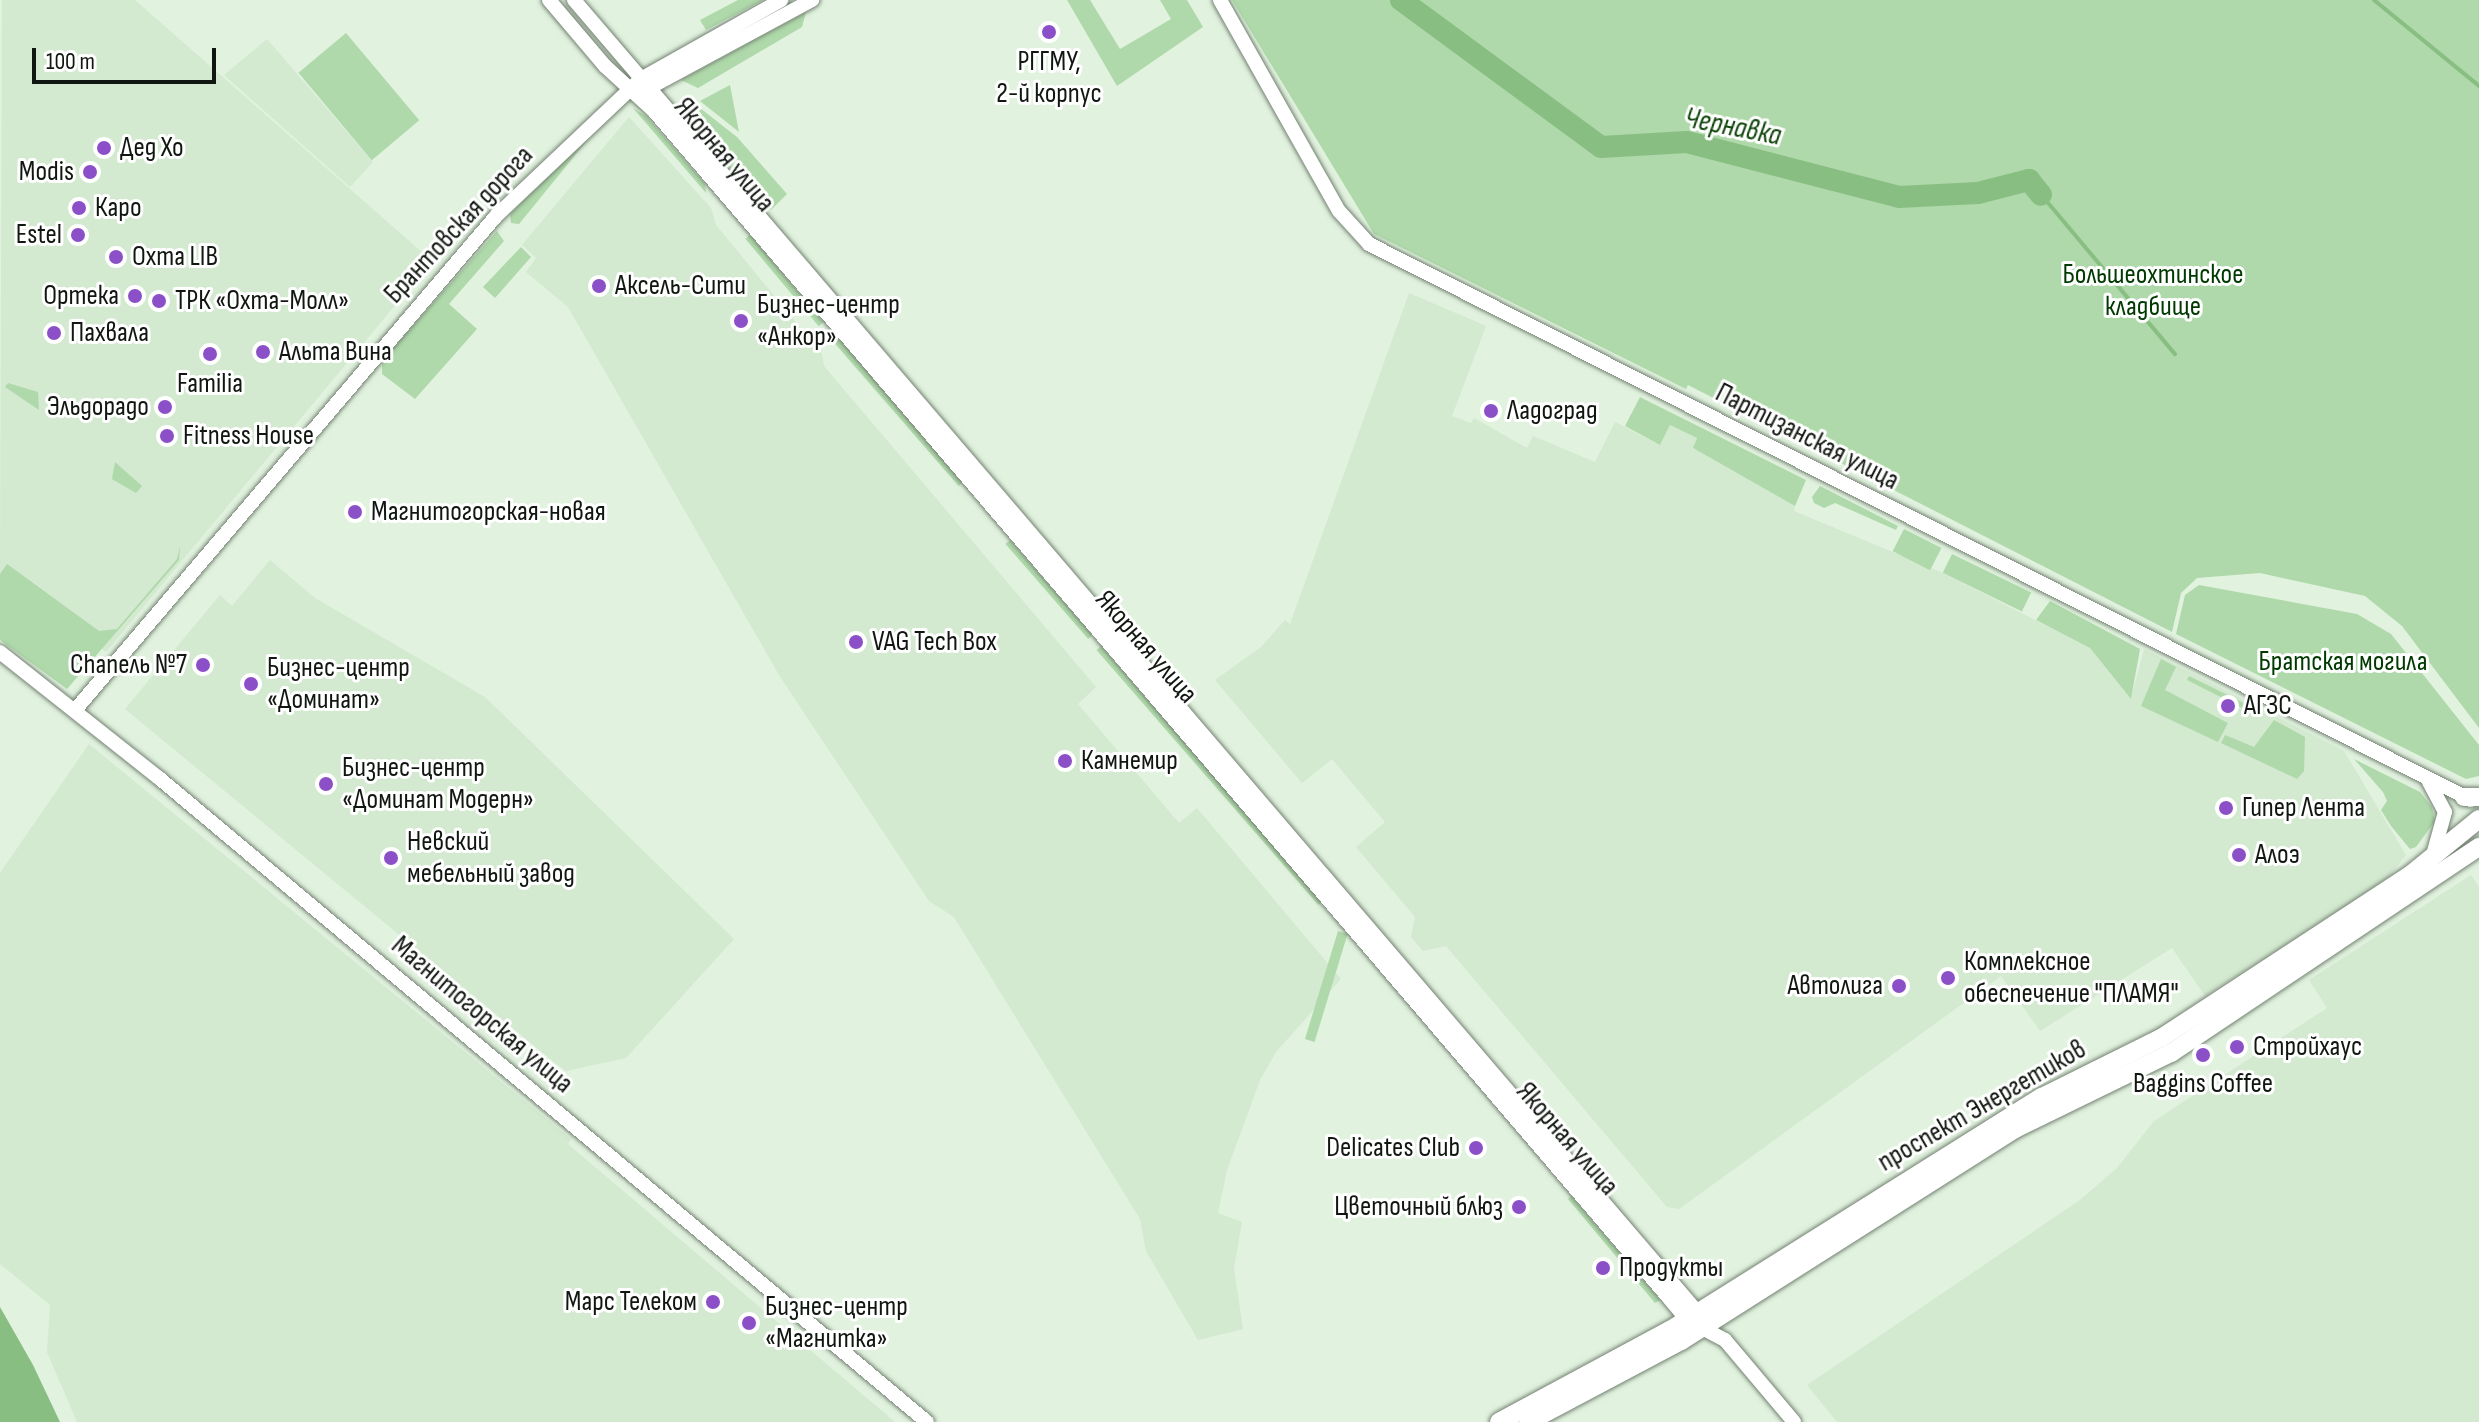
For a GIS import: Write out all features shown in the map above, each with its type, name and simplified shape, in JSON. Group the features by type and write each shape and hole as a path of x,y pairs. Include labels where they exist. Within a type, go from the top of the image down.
{"main road":[{"name":"проспект Энергетиков","path":"1499,1422 1696,1320 2042,1097 2161,1038 2432,859 2479,819"},
{"name":"проспект Энергетиков","path":"1528,1422 2015,1129 2171,1053 2479,847"}],"street":[{"name":"Якорная улица","path":"549,0 629,89 654,111 1696,1320 1725,1340 1794,1422"},
{"name":"Якорная улица","path":"574,0 1696,1320"},
{"name":"Брантовская дорога","path":"76,709 496,216 641,79 781,0"},
{"path":"629,89 652,91 683,68 812,0"},
{"name":"Партизанская улица","path":"1220,0 1339,211 1369,244 2427,779 2474,799"},
{"name":"Магнитогорская улица","path":"0,652 76,709 927,1422"},
{"path":"2427,779 2445,812 2432,859"}],"shaded area":[{"path":"2,0 135,0 432,261 106,652 0,573"},
{"path":"267,39 373,162 350,187 224,75"},
{"path":"629,117 711,208 716,225 822,354 824,366 1096,687 1078,704 1179,823 1197,808 1341,979 1276,1052 1260,1080 1227,1170 1218,1213 1242,1222 1234,1268 1243,1329 1198,1340 1146,1251 1140,1219 954,917 929,901 779,675 568,307 526,272 536,258 522,245"},
{"path":"1409,293 1486,326 1452,416 1471,423 1474,418 1527,448 1533,436 1595,462 1615,422 1660,445 1670,425 1697,438 1693,448 1795,506 1794,511 1943,573 2090,648 2131,699 2144,649 2344,751 2406,855 2387,879 2205,996 2172,948 2040,1031 2001,976 1679,1209 1667,1207 1446,946 1423,951 1411,937 1415,917 1356,847 1385,822 1332,759 1302,783 1215,680 1261,647 1285,620 1290,624"},
{"path":"270,560 315,598 485,697 734,939 626,1058 566,1071 125,709 220,595 232,606"},
{"path":"89,744 571,1139 568,1144 895,1422 77,1422 47,1352 50,1305 0,1264 0,873"},
{"path":"2471,875 2479,887 2479,1422 1837,1422 1807,1385 2080,1200 2117,1168 2154,1121 2327,1008 2309,980"},
{"path":"0,1307 33,1365 60,1422 0,1422"}],"green space":[{"path":"738,0 763,0 706,30 700,20"},
{"path":"1067,0 1090,0 1120,49 1171,19 1160,0 1187,0 1203,27 1117,86"},
{"name":"Большеохтинское кладбище","path":"1232,0 2479,0 2479,728 2402,626 2365,596 2260,573 2197,578 2181,593 2172,632 1688,385 1686,389 1374,234"},
{"path":"806,12 802,27 698,88 681,80"},
{"path":"346,33 419,120 372,160 299,73"},
{"path":"730,85 739,132 700,101"},
{"path":"691,101 737,137 787,194 771,210 763,209 677,108"},
{"path":"633,108 646,116 705,184 706,193"},
{"path":"594,132 519,224 511,223 510,214"},
{"path":"497,231 504,241 449,304 477,329 415,399 382,374 382,361"},
{"path":"750,235 823,322 819,326 745,239"},
{"path":"521,247 531,257 495,298 483,287"},
{"path":"832,331 963,482 959,486 827,335"},
{"path":"8,383 38,392 39,410 5,387"},
{"path":"1640,397 1806,480 1795,506 1693,448 1697,438 1670,425 1660,445 1625,426"},
{"path":"115,462 142,486 136,493 112,479"},
{"path":"1820,486 1898,526 1896,530 1835,503 1824,508 1814,503 1812,497"},
{"path":"1904,529 1941,548 1930,570 1893,551"},
{"path":"1010,540 1093,635 1088,639 1005,544"},
{"path":"180,546 179,560 67,689 0,640 0,574 7,564 99,631 117,629 177,559"},
{"path":"1952,554 2031,593 2022,611 1943,573"},
{"name":"Братская могила","path":"2199,585 2357,614 2391,634 2479,745 2479,776 2466,779 2176,634 2185,595"},
{"path":"2050,601 2140,649 2131,699 2090,648 2036,620"},
{"path":"1101,646 1323,901 1318,905 1096,650"},
{"path":"2161,659 2176,667 2165,690 2228,723 2218,742 2141,706"},
{"path":"2189,676 2262,712 2260,717 2187,680"},
{"path":"2274,720 2305,737 2304,771 2297,779 2221,743 2225,735 2254,747"},
{"path":"2354,759 2420,792 2432,807 2435,821 2416,847 2410,849 2391,826 2381,810 2387,801 2383,792"},
{"path":"1338,931 1348,934 1315,1042 1305,1039"},
{"path":"1571,1196 1660,1300 1655,1303 1568,1199"}],"waterway":[{"name":"Чернавка","path":"1401,0 1601,147 1687,142 1899,197 1978,193 2029,180 2041,195"},
{"path":"2374,0 2479,86"},
{"path":"2049,204 2175,354"}],"place":[{"name":"РГГМУ, 2-й корпус","path":"1049,32"},
{"name":"Дед Хо","path":"104,148"},
{"name":"Modis","path":"90,172"},
{"name":"Каро","path":"79,208"},
{"name":"Estel","path":"78,235"},
{"name":"Охта LIB","path":"116,257"},
{"name":"Аксель-Сити","path":"599,286"},
{"name":"Ортека","path":"135,296"},
{"name":"ТРК «Охта-Молл»","path":"159,301"},
{"name":"Бизнес-центр «Анкор»","path":"741,321"},
{"name":"Пахвала","path":"54,333"},
{"name":"Альта Вина","path":"263,352"},
{"name":"Familia","path":"210,354"},
{"name":"Эльдорадо","path":"165,407"},
{"name":"Ладоград","path":"1491,411"},
{"name":"Fitness House","path":"167,436"},
{"name":"Магнитогорская-новая","path":"355,512"},
{"name":"VAG Tech Box","path":"856,642"},
{"name":"Chaneль №7","path":"203,665"},
{"name":"Бизнес-центр «Доминат»","path":"251,684"},
{"name":"АГЗС","path":"2228,706"},
{"name":"Камнемир","path":"1065,761"},
{"name":"Бизнес-центр «Доминат Модерн»","path":"326,784"},
{"name":"Гипер Лента","path":"2226,808"},
{"name":"Алоэ","path":"2239,855"},
{"name":"Невский мебельный завод","path":"391,858"},
{"name":"Комплексное обеспечение \"ПЛАМЯ\"","path":"1948,978"},
{"name":"Автолига","path":"1899,986"},
{"name":"Стройхаус","path":"2237,1047"},
{"name":"Baggins Coffee","path":"2203,1055"},
{"name":"Delicates Club","path":"1476,1148"},
{"name":"Цветочный блюз","path":"1519,1207"},
{"name":"Продукты","path":"1603,1268"},
{"name":"Марс Телеком","path":"713,1302"},
{"name":"Бизнес-центр «Магнитка»","path":"749,1323"}]}
